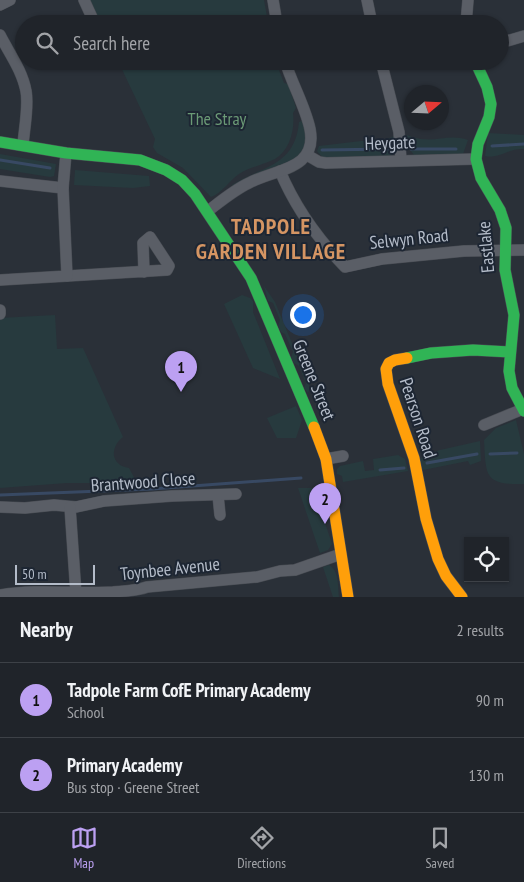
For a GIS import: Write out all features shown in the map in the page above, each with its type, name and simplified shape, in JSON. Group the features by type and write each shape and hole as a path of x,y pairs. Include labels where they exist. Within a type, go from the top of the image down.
{"street":[{"path":"0,5 10,0"},
{"path":"84,0 91,15"},
{"path":"273,0 276,15"},
{"path":"367,0 370,15"},
{"path":"467,15 468,0"},
{"path":"0,35 15,59"},
{"path":"509,40 524,36"},
{"path":"20,70 26,93 23,145"},
{"path":"208,211 235,190 297,164 307,155 310,147 310,129 288,70"},
{"path":"383,70 399,132 401,160"},
{"name":"Eastlake","path":"479,70 488,91 491,106 490,117 478,142 476,159 484,186 504,220 506,238 505,270 514,315 509,367 510,381 524,410 484,425"},
{"name":"Greene Street","path":"0,142 66,153 140,160 156,165 182,180 196,194 251,278 320,441 326,459 348,597"},
{"path":"66,153 63,188 67,276"},
{"name":"Heygate","path":"307,155 319,162 326,163 476,159"},
{"name":"Selwyn Road","path":"280,171 296,206 310,226 345,267 382,258 464,251 505,251"},
{"path":"0,181 63,188"},
{"path":"505,251 524,250"},
{"path":"0,280 144,272"},
{"name":"Pearson Road","path":"462,597 446,576 438,560 426,519 418,475 405,446 386,376 386,369 389,363 395,360 437,352 473,350 510,352"},
{"path":"326,459 343,456"},
{"name":"Brantwood Close","path":"0,507 70,507 104,501 236,494"},
{"name":"Brantwood Close","path":"218,495 220,515"},
{"name":"Brantwood Close","path":"70,507 76,594"},
{"name":"Toynbee Avenue","path":"0,595 131,591 147,587 257,577 280,570 295,570 341,554"}],"green space":[{"path":"89,0 264,0 267,15 95,15"},
{"name":"The Stray","path":"122,70 279,70 284,83 288,84 296,108 293,113 293,126 288,145 280,155 275,159 239,174 219,193 211,197 183,168 157,153 153,147 155,139"},
{"path":"302,121 306,138 305,143 302,152 293,161 232,185 276,163 284,156 291,148 296,137 299,122"},
{"path":"488,133 524,135 524,149 490,157 485,156"},
{"path":"407,135 424,139 453,137 468,140 463,154 414,155 408,147"},
{"path":"395,136 396,151 389,157 323,158 317,151 319,146 361,141 381,141"},
{"path":"0,154 56,164 54,176 50,177 0,169"},
{"path":"75,170 149,176 150,186 133,188 74,185"},
{"path":"264,286 275,302 310,387 308,393 304,388 306,383 299,366 291,358 293,352 285,334 281,332 278,326 280,320 273,303 268,301"},
{"path":"242,295 253,301 253,312 280,379 253,368 224,304"},
{"path":"55,315 57,349 83,348 123,437 114,450 115,460 129,468 137,483 67,483 0,488 0,318"},
{"path":"296,406 302,420 296,438 277,438 267,418"},
{"path":"516,420 524,454 524,484 501,483 494,480 487,470 484,440 496,428"},
{"path":"480,441 481,461 470,465 468,461 423,470 420,461 423,456"},
{"path":"398,455 405,459 408,471 343,482 342,476 337,474 337,469 340,466 363,461 365,471 374,470 373,459"},
{"path":"298,488 317,488 322,514 332,544 328,550 320,553"},
{"path":"329,565 335,571 339,597 333,597 323,567"}],"waterway":[{"path":"492,146 524,144"},
{"path":"322,150 391,149"},
{"path":"411,149 456,149"},
{"path":"0,160 50,168"},
{"path":"490,454 517,453"},
{"path":"427,463 477,454"},
{"path":"380,470 404,468"},
{"path":"0,495 152,489 301,478"}],"traffic: fast":[{"path":"479,70 487,87 491,104 489,117 478,144 476,159 481,178 500,210 506,228 505,270 514,315 509,371 512,388 524,411"},
{"path":"0,142 66,153 140,160 166,170 182,180 195,194 251,278 314,427"},
{"path":"407,358 431,353 473,350 510,352"}],"traffic: slow":[{"path":"407,358 389,363 386,369 388,384 414,458 426,519 438,559 446,576 462,597"},
{"path":"314,427 326,459 348,597"}],"place":[{"name":"Tadpole Farm CofE Primary Academy","path":"181,392"},
{"name":"Primary Academy","path":"325,524"}],"district":[{"name":"TADPOLE GARDEN VILLAGE","path":"271,238"}]}
